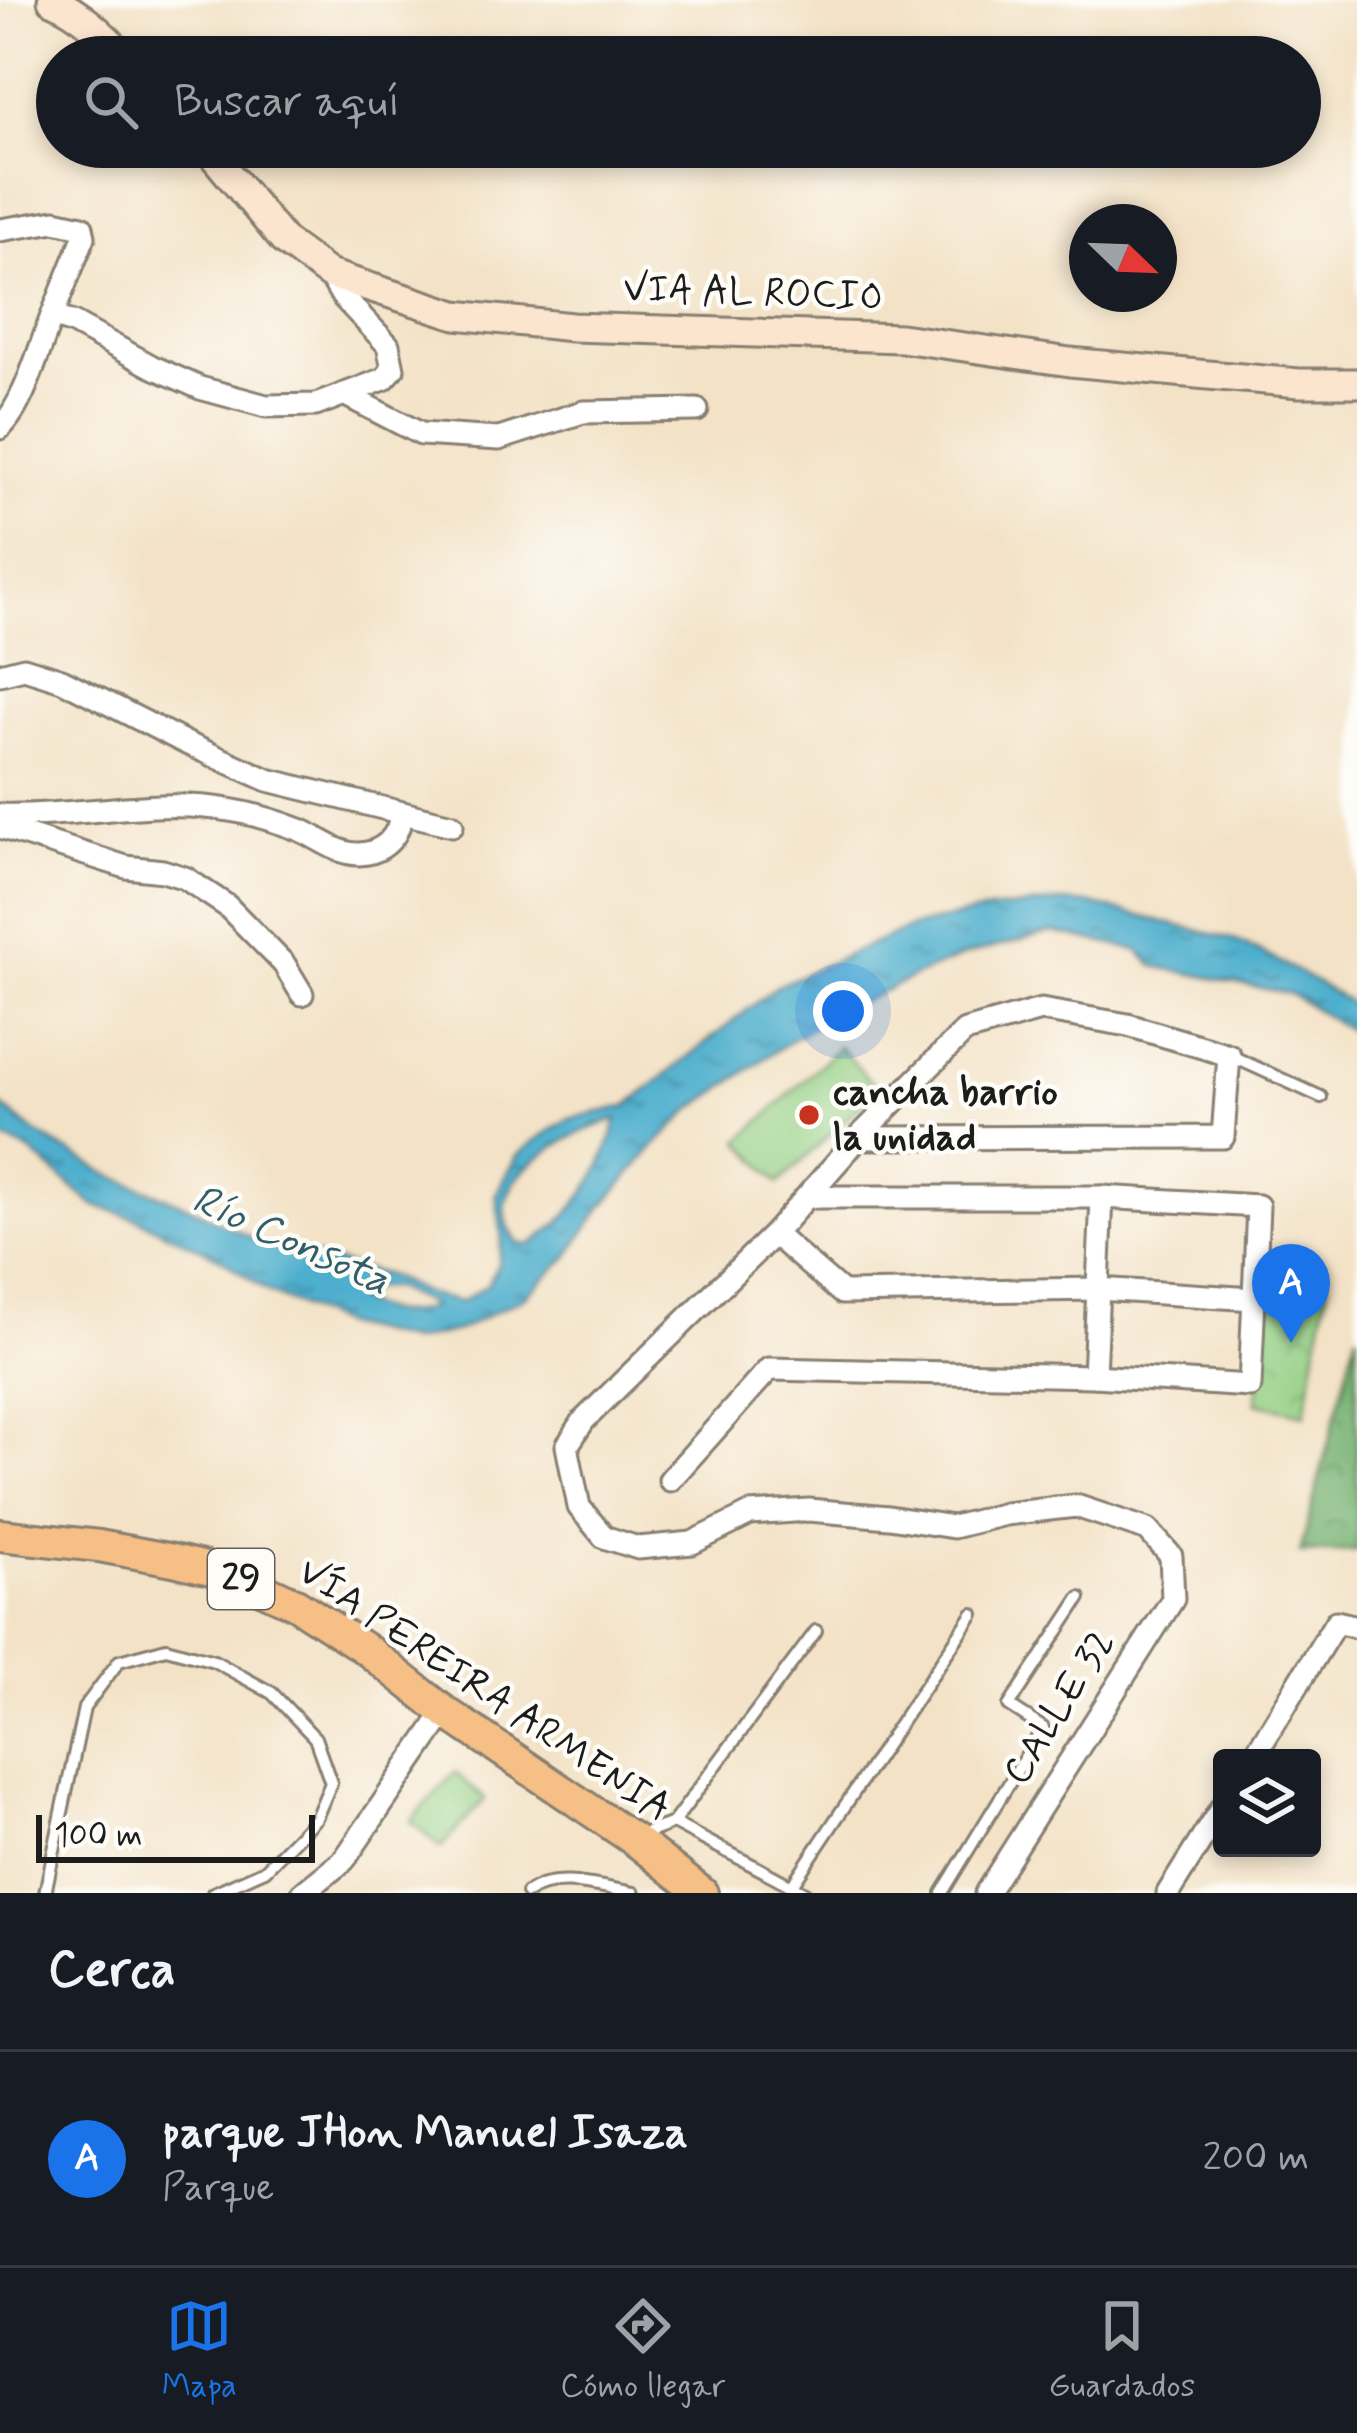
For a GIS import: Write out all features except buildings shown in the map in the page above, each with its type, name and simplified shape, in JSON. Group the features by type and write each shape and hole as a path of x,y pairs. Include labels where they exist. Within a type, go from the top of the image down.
{"main road":[{"path":"52,0 105,36"},
{"name":"VIA AL ROCIO","path":"223,168 284,242 329,274 456,316 572,327 901,338 1070,362 1357,383"},
{"name":"VÍA PEREIRA ARMENIA","path":"0,1535 173,1559 231,1574 296,1604 368,1650 445,1712 633,1838 702,1893"}],"street":[{"path":"0,230 55,221 82,226 84,237 17,403 0,428"},
{"path":"52,316 73,322 200,388 266,406 316,405 384,379 393,368 388,344 342,296 329,274"},
{"path":"344,394 421,434 499,439 583,412 697,410"},
{"path":"0,674 24,668 62,680 268,780 452,825"},
{"path":"0,815 164,806 226,810 271,820 336,849 359,854 382,848 395,837 401,814"},
{"path":"0,827 126,867 185,878 227,906 284,964 302,994"},
{"path":"859,1138 1223,1137 1229,1055 1128,1025 1041,1010 965,1031 859,1138 774,1234 842,1293 1098,1289 1254,1299"},
{"path":"670,1480 769,1369 1094,1376 1250,1386 1258,1206 1102,1197 807,1198"},
{"path":"1094,1376 1102,1197"},
{"name":"CALLE 32","path":"774,1234 584,1420 567,1445 579,1507 604,1537 638,1548 692,1543 750,1514 809,1510 953,1527 1005,1514 1076,1506 1148,1530 1171,1556 1172,1599 986,1893"},
{"path":"1258,1749 1346,1625"},
{"path":"303,1893 344,1860 445,1712"},
{"path":"1168,1893 1213,1821"}],"lane":[{"path":"1229,1055 1322,1097"},
{"path":"942,1893 1043,1728 1009,1706 1080,1598"},
{"path":"792,1886 973,1614"},
{"path":"633,1838 674,1823 816,1631"},
{"path":"45,1893 84,1708 119,1661 166,1648 214,1661 272,1693 315,1738 332,1783 316,1818 266,1870 213,1893"},
{"path":"674,1823 806,1893"},
{"path":"527,1893 550,1882 634,1893"}],"green space":[{"name":"cancha barrio la unidad","path":"839,1047 878,1089 779,1183 740,1141"},
{"path":"1273,1276 1328,1283 1305,1414 1256,1403"},
{"path":"1357,1333 1357,1551 1300,1553"},
{"path":"455,1772 485,1799 441,1848 411,1821"}],"water":[{"path":"1060,902 1092,904 1232,939 1357,1007 1357,1035 1290,994 1154,966 1137,950 1052,932 967,955 917,975 788,1042 691,1110 602,1207 568,1257 524,1297 457,1331 411,1341 342,1325 268,1292 220,1258 135,1218 93,1205 29,1150 0,1138 0,1104 34,1132 112,1176 186,1205 264,1244 387,1275 430,1295 460,1302 487,1285 498,1264 502,1236 496,1194 517,1156 533,1142 569,1119 627,1106 777,986 911,927 989,910","holes":["617,1119 596,1175 575,1206 530,1245 518,1243 507,1221 507,1200 516,1181 552,1148","374,1288 393,1288 432,1306 394,1313 356,1299"]}],"place":[{"name":"cancha barrio la unidad","path":"809,1115"},
{"name":"parque JHon Manuel Isaza","path":"1291,1343"}],"water label":[{"name":"Río Consota","path":"291,1241"}]}
